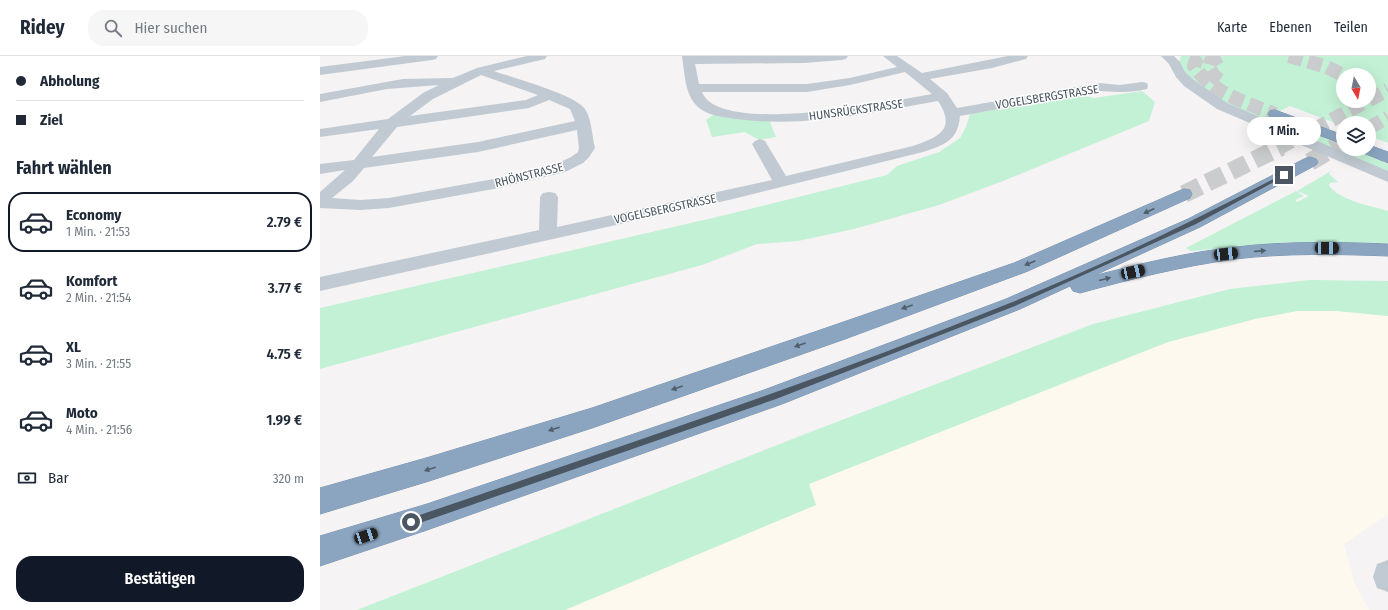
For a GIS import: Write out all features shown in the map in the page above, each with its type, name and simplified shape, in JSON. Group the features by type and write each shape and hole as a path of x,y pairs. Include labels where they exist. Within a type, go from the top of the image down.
{"highway":[{"path":"1336,130 1279,112 1336,137"},
{"path":"1376,145 1388,150"},
{"path":"1376,153 1388,158"},
{"path":"320,551 427,517 773,397 1013,304 1194,223 1310,162"},
{"path":"320,501 426,470 592,418 837,333 1021,267 1100,233 1184,194"},
{"path":"1013,304 1120,275 1215,256 1284,249 1388,250"}],"street":[{"path":"320,71 432,56"},
{"path":"320,201 347,178 391,124 428,96 455,82 513,59 541,56"},
{"path":"688,58 791,61 842,56"},
{"path":"889,56 914,72 942,96 953,113"},
{"path":"694,88 792,89 914,72 992,64 1022,56"},
{"path":"1167,56 1174,62 1180,74 1189,83 1222,106 1388,177"},
{"name":"HUNSRÜCKSTRASSE","path":"688,58 697,98 712,110 740,116 768,117 832,115 942,96"},
{"name":"RHÖNSTRASSE","path":"320,201 360,205 389,203 499,184 559,170 577,160 584,154 587,148 583,124 579,111 575,106 549,95 481,71"},
{"path":"320,98 381,85 411,81 430,80 455,82"},
{"name":"VOGELSBERGSTRASSE","path":"320,284 781,182 918,150 938,142 948,134 952,123 953,113 1099,87 1120,89 1142,86"},
{"path":"320,133 529,104 549,95"},
{"path":"320,169 478,147 583,124"},
{"path":"760,144 781,182"},
{"path":"548,234 549,196"}],"shaded area":[{"path":"1297,311 1337,311 1388,316 1388,514 1344,544 1355,584 1369,610 562,610 816,505 808,484 1168,342 1255,319"}],"green space":[{"path":"1181,56 1388,56 1388,143 1376,139 1376,116 1336,116 1336,123 1290,106 1272,115 1336,140 1336,151 1246,114 1205,91 1182,69 1179,62"},
{"path":"1142,91 1155,102 1149,121 1003,181 939,205 854,229 798,241 757,244 702,265 320,369 320,308 717,217 887,175 897,166 939,152 960,138 966,127 970,114 1079,95 1094,98"},
{"path":"716,113 769,120 776,137 759,140 745,132 712,137 706,120"},
{"path":"1347,156 1374,156 1384,160 1382,162 1388,164 1388,173"},
{"path":"1331,171 1329,174 1338,182 1330,183 1329,186 1342,196 1388,211 1388,243 1290,242 1191,251 1186,248 1296,191 1304,196 1295,200 1297,202 1309,196 1297,191"},
{"path":"1310,280 1388,281 1388,316 1337,311 1297,311 1255,319 1168,342 809,484 816,505 565,610 357,610 800,436 1093,324 1230,289"}],"tunnel":[{"path":"1200,56 1197,58 1194,66 1210,84 1230,96 1275,114"},
{"path":"1220,56 1211,61 1209,68 1214,76 1221,81"},
{"path":"1289,56 1327,67 1336,72"},
{"path":"1376,96 1388,90"},
{"path":"1280,148 1354,108"},
{"path":"1376,124 1388,117"},
{"path":"1310,162 1335,147"},
{"path":"1184,194 1280,148"}],"route":[{"path":"411,522 773,397 1013,304 1194,223 1284,175"}]}
